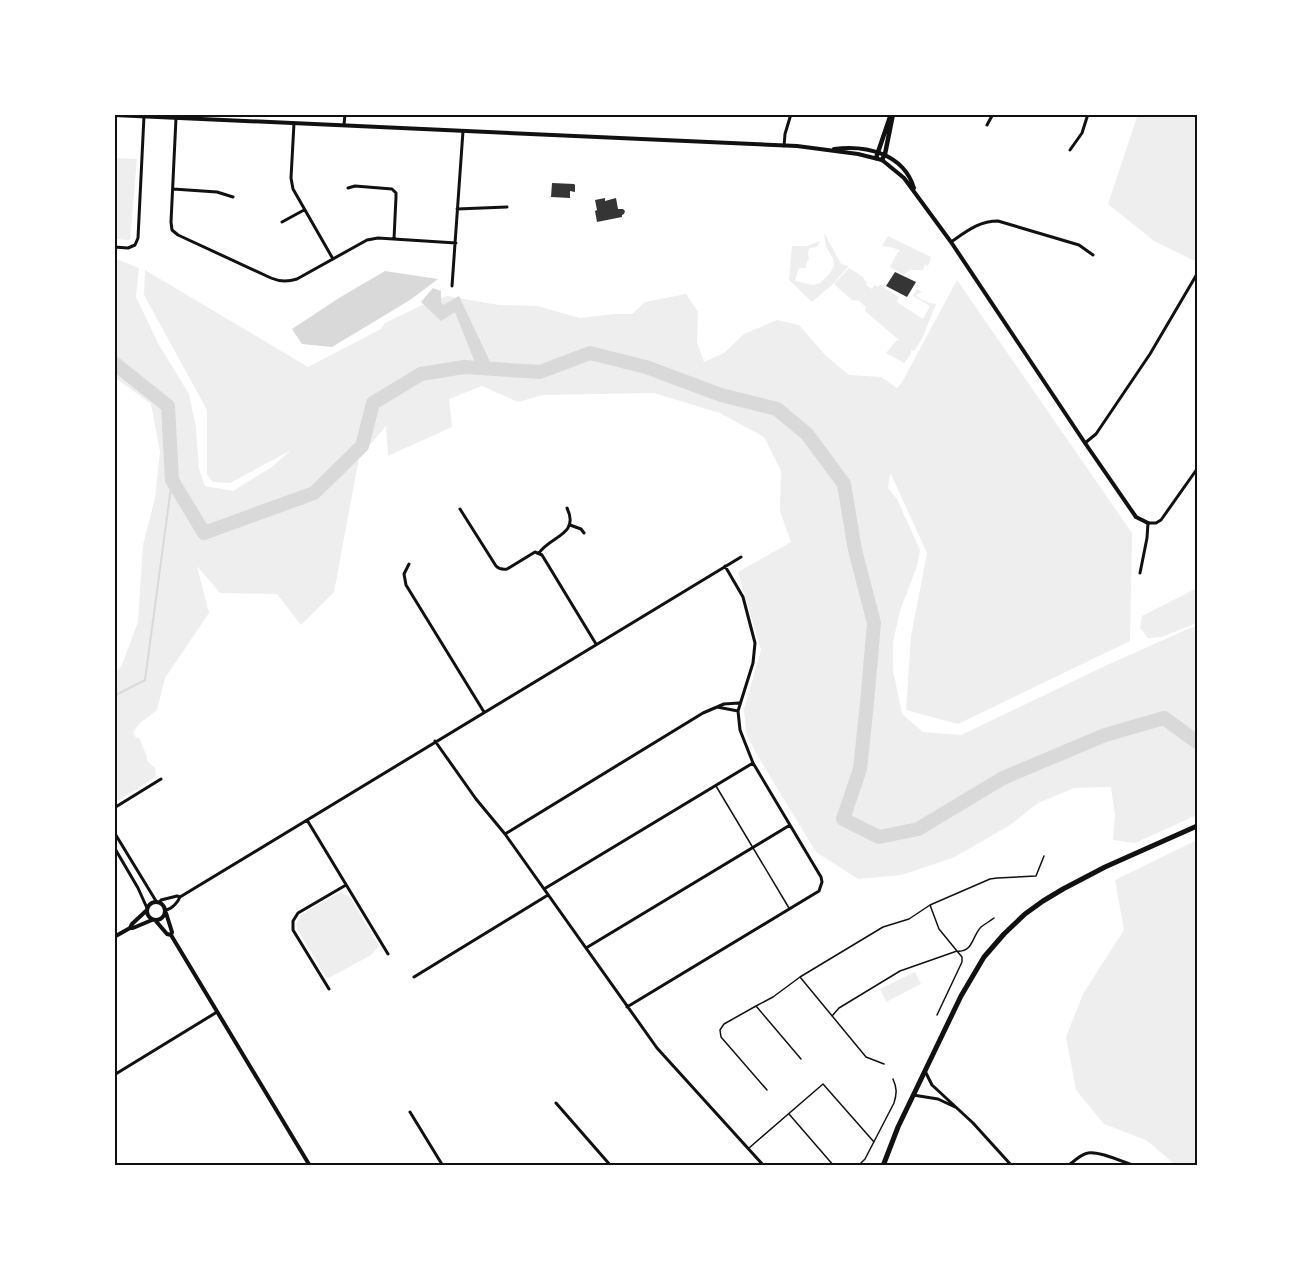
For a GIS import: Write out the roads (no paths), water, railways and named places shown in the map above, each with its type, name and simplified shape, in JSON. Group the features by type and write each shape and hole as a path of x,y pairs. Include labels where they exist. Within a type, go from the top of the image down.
{"main road":[{"path":"876,158 892,114"},
{"path":"882,160 892,114"},
{"path":"883,1166 898,1127 961,996 984,957 1014,924 1042,901 1063,888 1197,826"}],"street":[{"path":"344,125 345,114"},
{"path":"784,146 791,114"},
{"path":"987,125 993,114"},
{"path":"1070,150 1083,133 1088,114"},
{"path":"114,115 784,146 830,150 876,158 896,170 916,192 1136,517 1148,523 1161,520 1197,468"},
{"path":"114,247 128,248 135,245 138,238 144,116"},
{"path":"176,118 172,230 178,235 271,278 280,282 297,279 367,240 378,238 456,243"},
{"path":"294,123 292,184 295,194 333,259"},
{"path":"452,285 463,131"},
{"path":"830,150 845,148 885,154 909,175 916,192"},
{"path":"348,188 355,186 392,189 396,193 394,239"},
{"path":"173,189 217,192 233,197"},
{"path":"458,209 507,207"},
{"path":"282,222 304,210"},
{"path":"951,242 976,225 990,221 1079,245 1093,255"},
{"path":"1085,443 1096,434 1150,354 1197,274"},
{"path":"460,508 499,569 507,569 535,552 542,555 596,644"},
{"path":"539,553 546,545 566,532 570,525 570,514 567,508"},
{"path":"1140,573 1148,538 1148,523"},
{"path":"570,525 581,529 584,533"},
{"path":"114,937 130,928 163,918 180,897 741,557"},
{"path":"409,564 404,574 406,585 484,712"},
{"path":"627,1007 819,891 822,882 753,763 740,730 738,711 753,663 755,643 743,597 725,566"},
{"path":"505,834 703,713 724,704 740,703"},
{"path":"717,707 738,711"},
{"path":"435,741 476,799 505,834 657,1048 764,1166"},
{"path":"543,889 753,763"},
{"path":"114,807 161,779"},
{"path":"307,820 388,954"},
{"path":"586,948 790,825"},
{"path":"114,832 158,902 164,905 171,935 309,1166"},
{"path":"114,847 138,888 148,916 171,935"},
{"path":"329,989 293,930 293,921 298,913 346,885"},
{"path":"414,976 548,895"},
{"path":"130,928 151,903 180,897"},
{"path":"114,1075 217,1012"},
{"path":"925,1070 932,1085 959,1109 1012,1166"},
{"path":"913,1095 938,1100 959,1109"},
{"path":"556,1104 611,1166"},
{"path":"410,1112 443,1166"},
{"path":"1068,1166 1077,1158 1088,1153 1099,1154 1135,1166"}],"lane":[{"path":"715,785 789,909"},
{"path":"767,1090 721,1037 720,1030 724,1024 773,997 800,977 883,927 909,920 930,906 990,879 1036,876 1044,856"},
{"path":"930,906 939,929 962,957 962,962 937,1015"},
{"path":"832,1016 838,1008 900,971 967,949 980,929 994,918"},
{"path":"800,977 866,1057 884,1064"},
{"path":"756,1006 801,1059"},
{"path":"858,1166 865,1159 897,1094 897,1087 893,1079"},
{"path":"748,1148 823,1084 873,1142"},
{"path":"789,1114 834,1166"}],"waterway":[{"path":"114,363 168,406 172,480 204,533 314,493 362,446 373,403 421,374 464,367 540,372 590,353 646,367 721,395 777,409 807,434 844,484 855,550 874,623 860,769 843,819 879,837 918,829 1003,778 1105,735 1164,718 1197,742"},
{"path":"114,696 145,680 172,480"}]}
